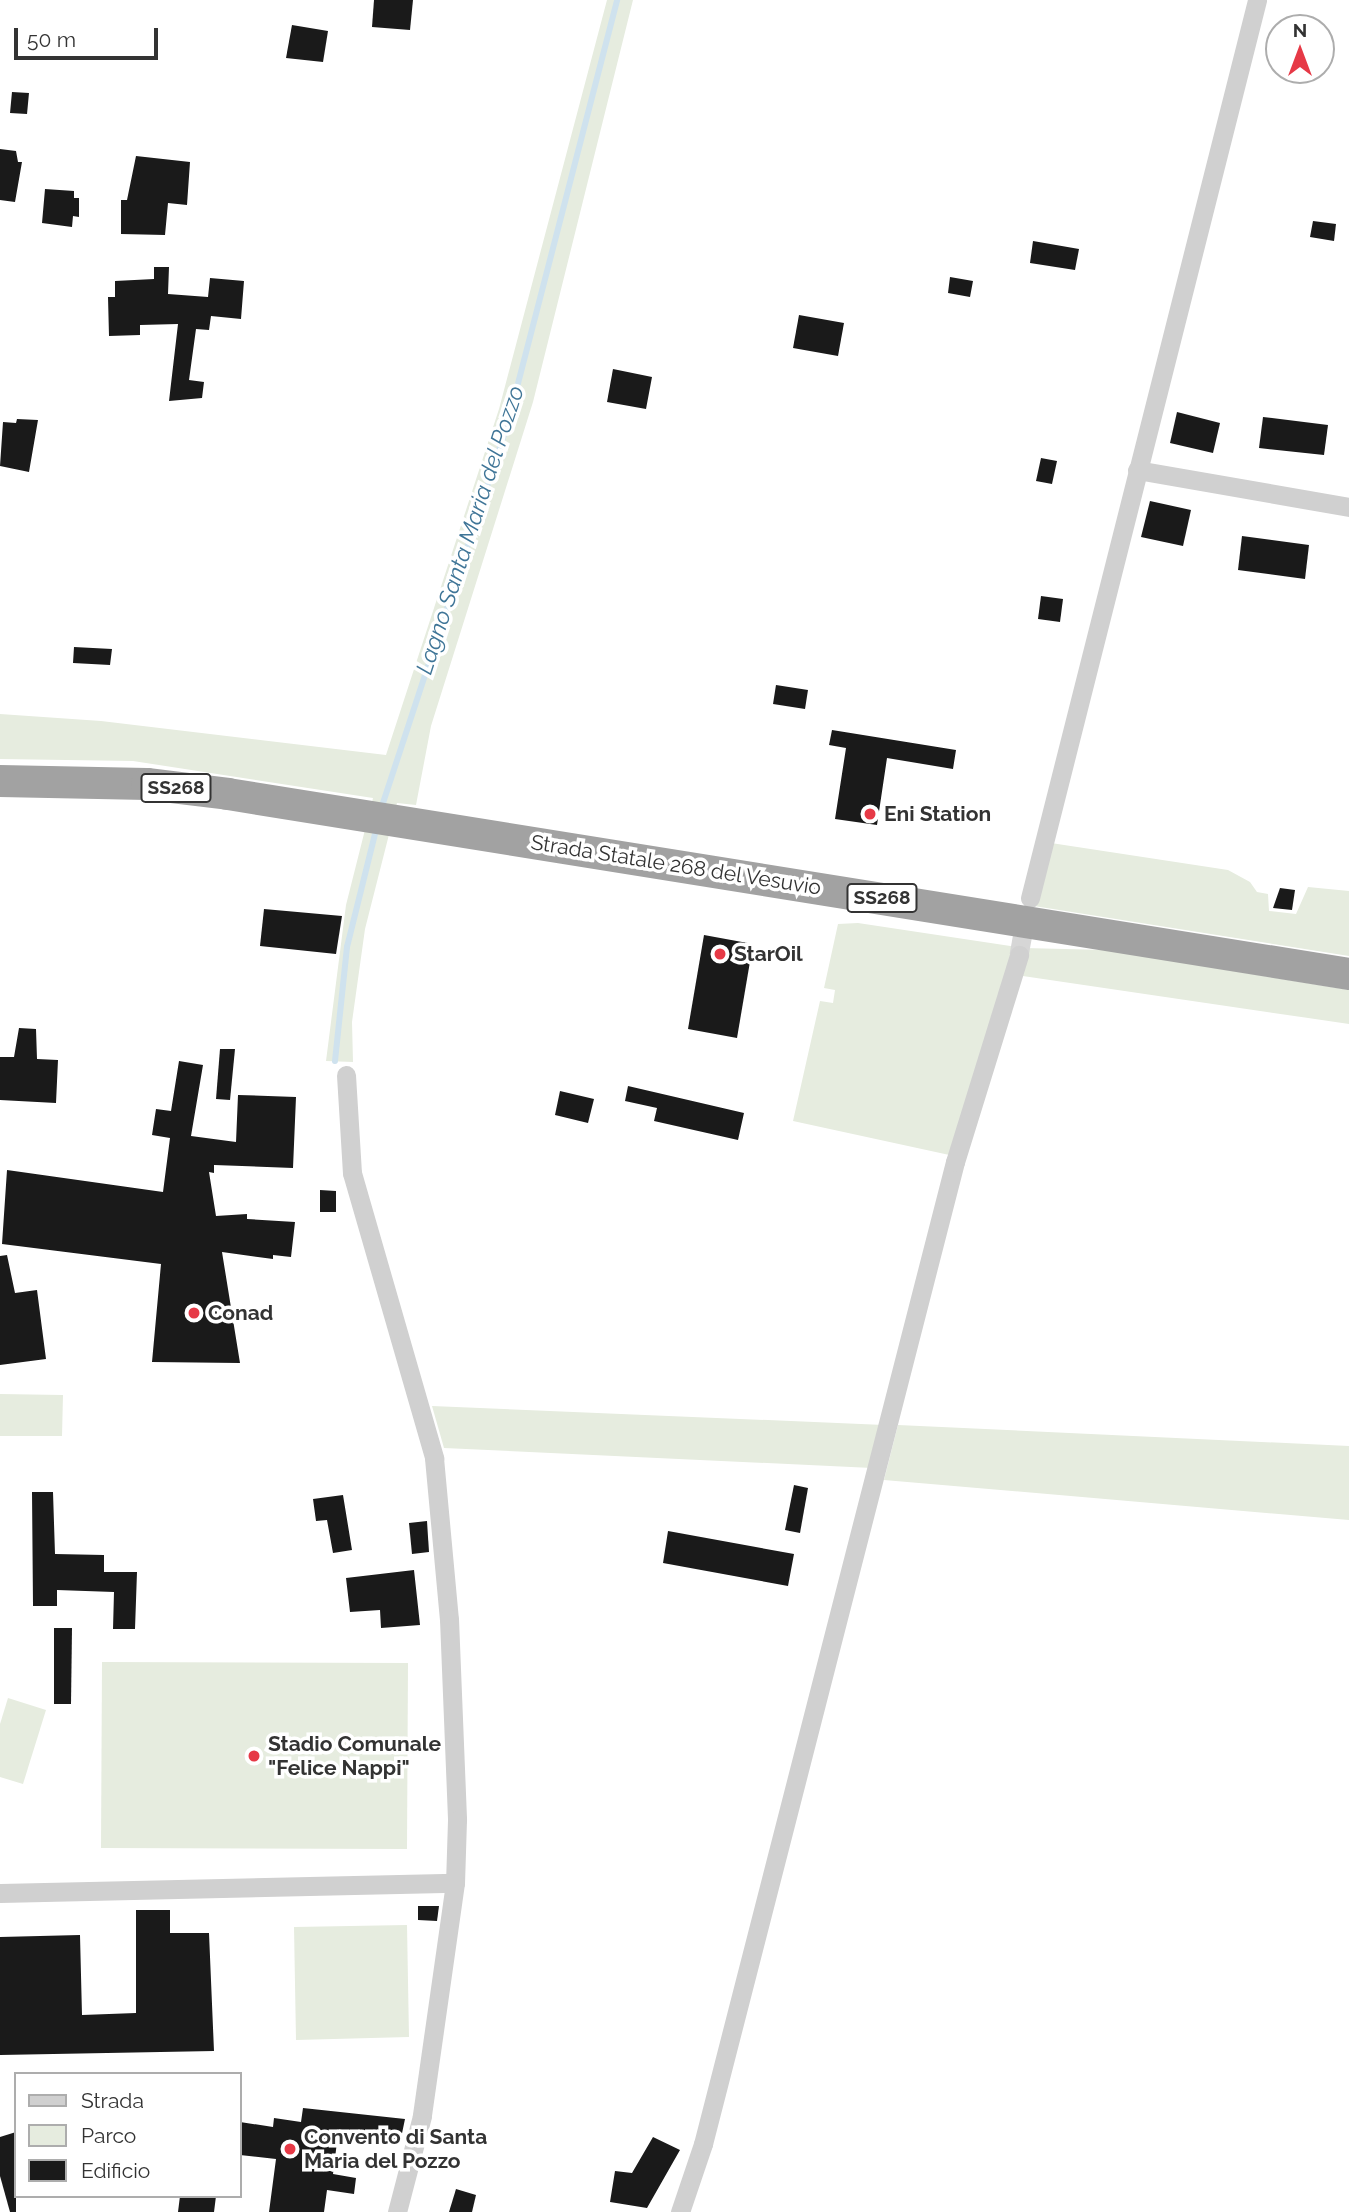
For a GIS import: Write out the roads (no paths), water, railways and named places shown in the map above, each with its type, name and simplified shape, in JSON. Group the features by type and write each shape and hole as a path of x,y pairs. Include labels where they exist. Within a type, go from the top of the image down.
{"highway":[{"name":"Strada Statale 268 del Vesuvio","path":"0,781 147,784 351,813 1349,974"}],"street":[{"path":"1030,898 1257,0"},
{"path":"1137,470 1349,507"},
{"path":"680,2212 703,2144 956,1162 1019,955"},
{"path":"346,1075 352,1173 434,1458 449,1619 457,1820 455,1883 422,2116 397,2212"},
{"path":"0,1893 455,1883"}],"waterway":[{"name":"Lagno Santa Maria del Pozzo","path":"381,809 507,426 617,0"},
{"name":"Lagno Santa Maria del Pozzo","path":"335,1061 347,947 377,826"}],"tunnel":[{"path":"1019,955 1027,911"}],"place":[{"name":"Eni Station","path":"870,814"},
{"name":"StarOil","path":"720,954"},
{"name":"Conad","path":"194,1313"},
{"name":"Stadio Comunale \"Felice Nappi\"","path":"254,1756"},
{"name":"Convento di Santa Maria del Pozzo","path":"290,2149"}]}
